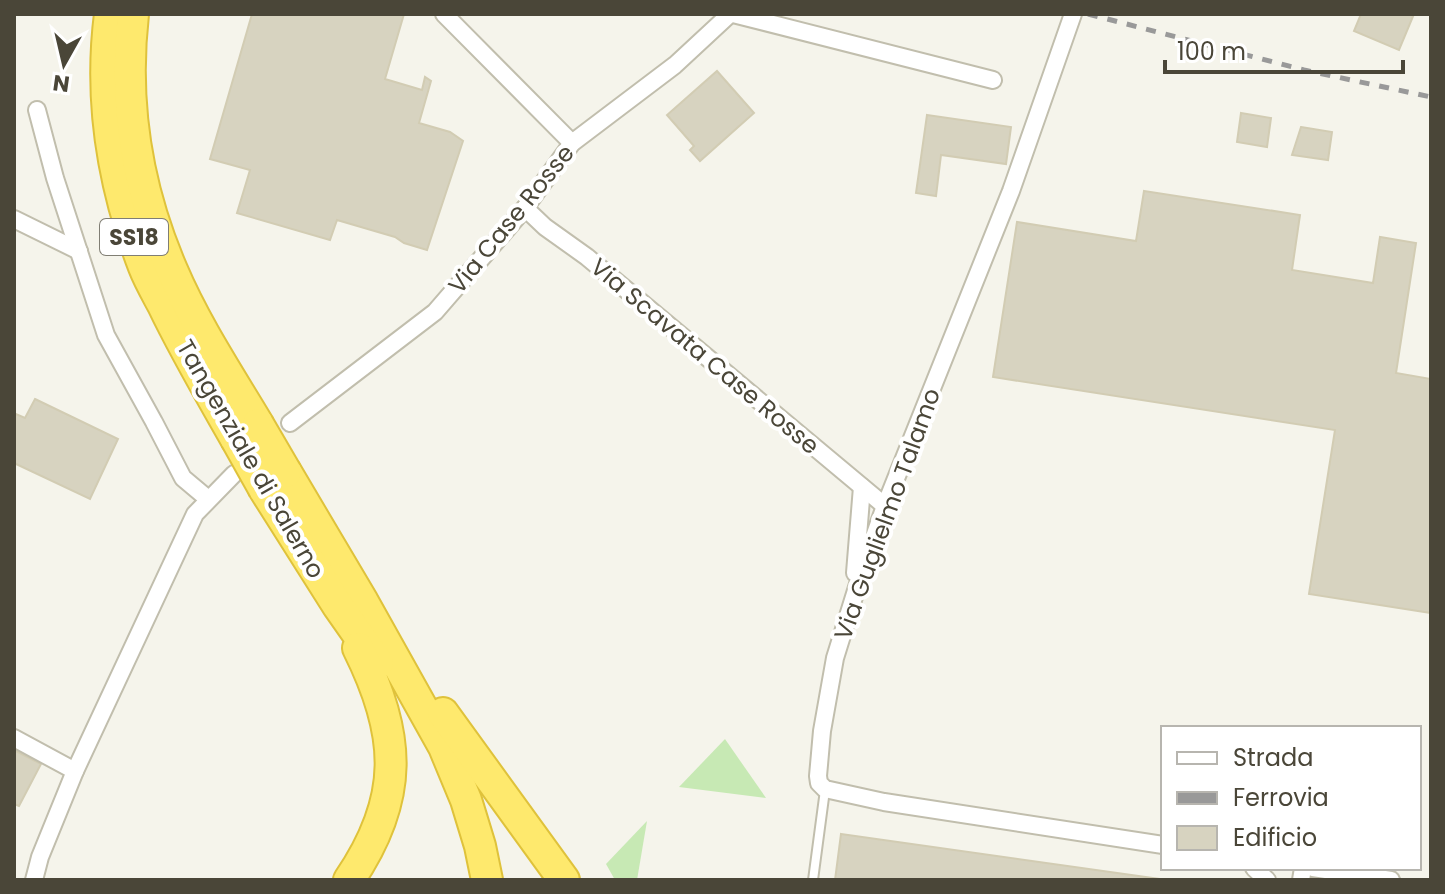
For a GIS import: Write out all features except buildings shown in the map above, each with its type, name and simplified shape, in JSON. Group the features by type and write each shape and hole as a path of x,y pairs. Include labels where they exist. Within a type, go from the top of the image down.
{"highway":[{"name":"Tangenziale di Salerno","path":"110,14 106,109 126,214 144,268 174,327 247,432 351,604 444,747 466,800 487,880"},
{"name":"Tangenziale di Salerno","path":"133,14 130,108 144,190 173,272 209,343 247,432"},
{"name":"Tangenziale di Salerno","path":"351,604 377,661 434,760 457,820 472,880"},
{"name":"SS18","path":"349,880 367,852 385,809 390,789 391,747 389,728 367,665 351,604"},
{"name":"SS18","path":"351,604 564,880"}],"street":[{"path":"444,14 572,143"},
{"path":"732,14 993,80"},
{"name":"Via Case Rosse","path":"290,423 435,312 525,208 572,143 675,65 732,14"},
{"name":"Via Guglielmo Talamo","path":"825,789 819,783 818,776 822,731 835,658 853,600 885,506 1011,191 1073,14"},
{"path":"37,110 55,178 106,335 183,478 208,499"},
{"name":"Via Scavata Case Rosse","path":"525,208 885,506"},
{"path":"14,219 79,251"},
{"path":"34,880 40,857 75,771 195,514 234,474"},
{"path":"853,600 862,487"},
{"path":"14,738 75,771"},
{"path":"825,789 884,802 1161,845"},
{"path":"1326,870 1391,880"}],"lane":[{"path":"813,880 825,789"}],"green space":[{"path":"725,739 766,798 679,787"},
{"path":"647,821 637,880 615,880 606,864"}],"railway":[{"path":"1088,14 1304,70 1431,97"}]}
